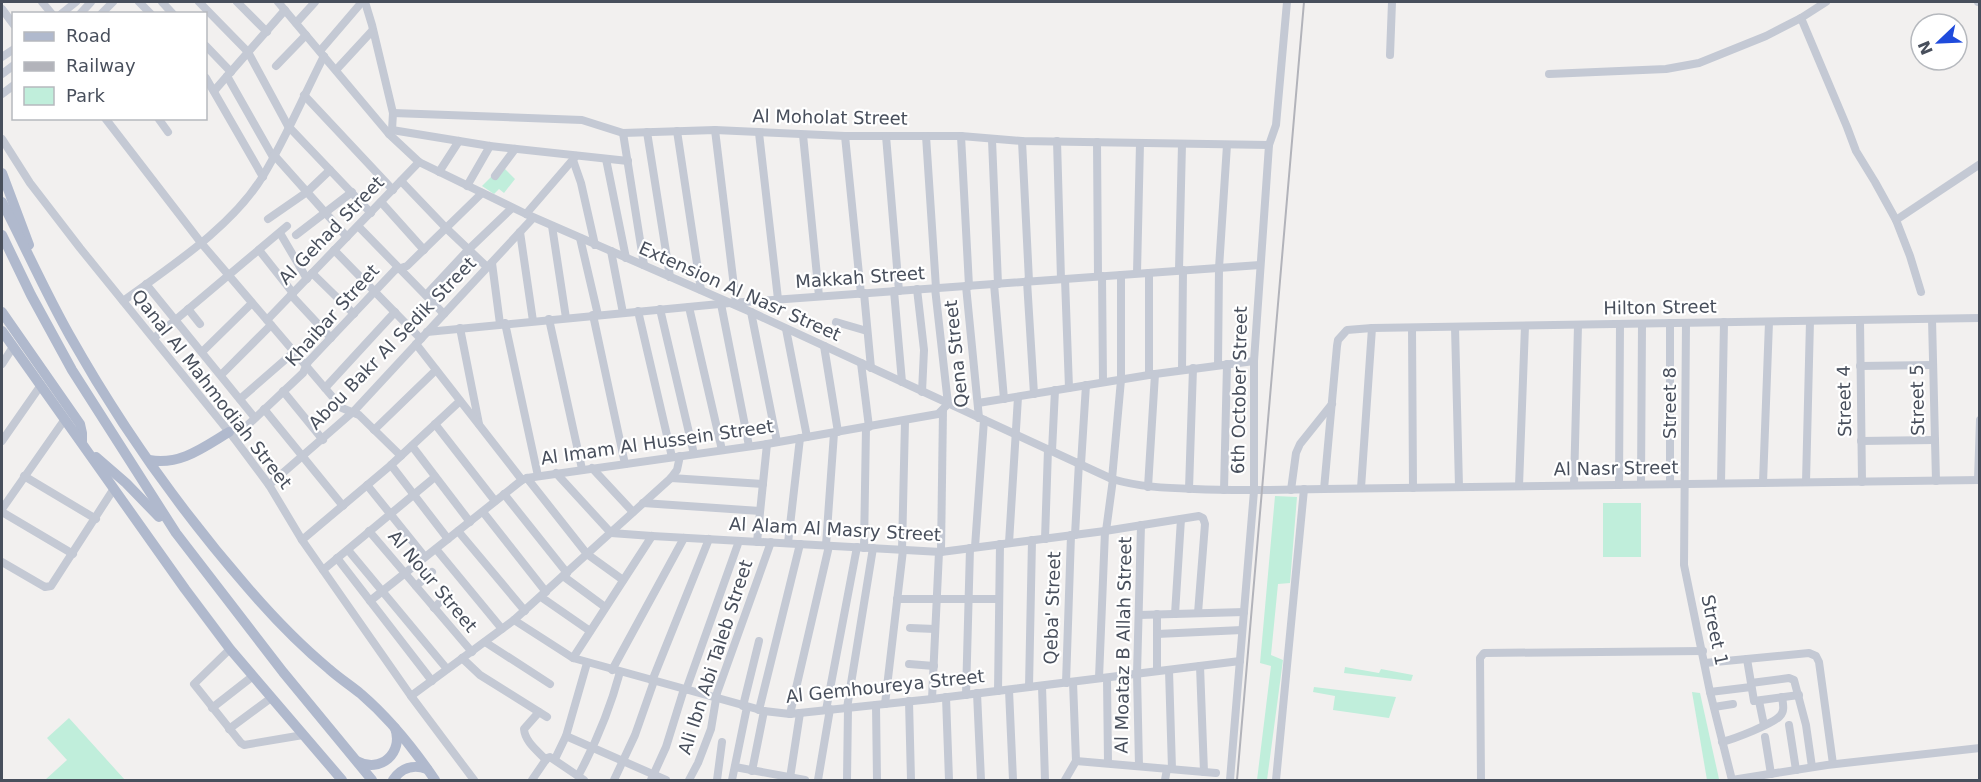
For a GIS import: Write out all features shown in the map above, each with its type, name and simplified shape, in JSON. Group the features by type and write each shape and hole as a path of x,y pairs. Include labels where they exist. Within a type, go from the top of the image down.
{"main road":[{"path":"2,173 49,299"},
{"path":"2,202 49,299 94,377 149,460 212,545 260,602 309,652 362,695 395,727 435,780"},
{"path":"2,235 72,370 176,533 283,672 372,780"},
{"path":"2,312 80,424 84,446 126,483 176,533"},
{"path":"2,331 113,490 230,649 342,780"},
{"path":"149,460 164,462 178,460 231,435"},
{"path":"354,759 368,765 378,765 387,760 396,747 398,737 395,727"},
{"path":"393,780 398,773 407,768 427,769"}],"street":[{"path":"64,12 76,2"},
{"path":"199,2 248,52 288,126 371,213"},
{"path":"237,2 267,32"},
{"name":"Extension Al Nasr Street","path":"278,2 419,162 512,208 702,290 902,382 946,407 982,419 1112,479 1148,487 1254,491"},
{"path":"296,23 315,2"},
{"path":"364,2 393,113 391,132 575,158 628,161"},
{"path":"123,301 202,244 263,177 322,53 364,2"},
{"name":"6th October Street","path":"1230,780 1254,491 1254,361 1260,264 1269,145 1276,125 1287,2"},
{"path":"1390,55 1392,2"},
{"path":"1549,74 1687,66 1766,36 1826,2"},
{"path":"2,9 12,22"},
{"path":"214,91 285,10"},
{"path":"1801,18 1856,151 1896,220 1921,292"},
{"path":"336,70 372,31"},
{"path":"276,66 306,35"},
{"path":"207,47 229,74 273,156 347,237"},
{"path":"207,80 263,177"},
{"path":"304,95 393,190"},
{"name":"Al Moholat Street","path":"393,113 582,120 623,133 715,130 803,135 961,136 1022,141 1269,145"},
{"path":"107,120 202,244 342,408 354,411 401,456"},
{"path":"159,120 168,132"},
{"path":"715,130 729,303 749,446"},
{"path":"676,131 702,290"},
{"path":"647,132 670,277"},
{"path":"623,133 644,266"},
{"path":"759,133 778,299"},
{"path":"803,135 819,296"},
{"path":"845,136 871,368"},
{"path":"886,136 902,382"},
{"path":"926,136 935,288 946,407 932,699"},
{"name":"Qena Street","path":"961,136 968,286 978,403 982,419 968,599 966,695"},
{"name":"Qanal Al Mahmodiah Street","path":"2,140 30,183 270,485 302,540 411,696 474,780"},
{"path":"992,140 996,284 1004,399"},
{"path":"439,172 459,141"},
{"path":"1022,141 1034,394"},
{"path":"1057,141 1069,388"},
{"path":"1097,142 1103,382"},
{"path":"1137,273 1140,143"},
{"path":"1182,144 1182,370"},
{"path":"1224,490 1219,268 1227,144"},
{"path":"467,186 490,146"},
{"path":"495,176 515,149"},
{"path":"575,158 595,245"},
{"name":"Abou Bakr Al Sedik Street","path":"270,485 354,411 520,232 575,158"},
{"path":"606,159 626,258"},
{"name":"Al Gehad Street","path":"221,375 269,323 292,294 419,162"},
{"path":"1896,220 1980,164"},
{"path":"268,219 307,192 330,170"},
{"path":"401,181 468,250 489,265 538,476"},
{"path":"296,235 351,192"},
{"name":"Khaibar Street","path":"231,435 255,418 303,373 306,365 375,292 399,268 407,266 482,193"},
{"path":"381,202 424,250"},
{"path":"426,295 512,208"},
{"path":"154,338 287,226"},
{"path":"358,226 444,314"},
{"path":"552,226 566,318"},
{"path":"520,232 533,321"},
{"path":"280,233 310,276 354,314"},
{"path":"580,238 625,464"},
{"path":"260,250 292,294 331,338"},
{"path":"334,250 421,338 436,370 480,427 587,554 623,580"},
{"path":"611,251 623,313"},
{"name":"Makkah Street","path":"421,338 460,328 660,309 1260,264"},
{"path":"1148,487 1152,374 1149,273"},
{"path":"1108,763 1103,678 1105,531 1121,380 1121,275"},
{"path":"146,284 255,418"},
{"path":"917,290 924,350 922,392"},
{"path":"202,352 252,303"},
{"path":"689,307 722,450"},
{"path":"188,309 200,324"},
{"path":"660,309 694,454"},
{"path":"411,696 514,620 671,478 677,470 676,457 638,311"},
{"path":"325,388 395,312"},
{"path":"751,312 777,442"},
{"name":"Hilton Street","path":"1332,404 1337,346 1342,334 1353,329 1980,318"},
{"name":"Street 5","path":"1932,319 1936,481"},
{"path":"549,320 582,470"},
{"name":"Street 4","path":"1860,320 1862,482"},
{"path":"1806,482 1810,321"},
{"path":"836,322 867,331"},
{"path":"1721,483 1724,322"},
{"path":"1763,483 1769,322"},
{"path":"1670,323 1670,484"},
{"name":"Street 8","path":"1685,484 1686,323"},
{"path":"1619,485 1620,324"},
{"path":"1641,484 1642,324"},
{"path":"1574,485 1578,325"},
{"path":"1519,486 1526,326"},
{"path":"1455,327 1459,487"},
{"path":"460,328 480,427"},
{"path":"1361,488 1372,328"},
{"path":"1412,328 1413,488"},
{"path":"786,329 803,438 788,543"},
{"path":"790,714 827,545 836,432 824,346"},
{"path":"2,364 13,347"},
{"path":"240,399 294,352"},
{"path":"978,403 1152,374 1254,361"},
{"path":"819,780 828,710 860,547 867,427 861,363"},
{"path":"1860,366 1933,365"},
{"path":"1188,489 1193,368"},
{"path":"374,430 436,370"},
{"path":"2,441 41,384"},
{"name":"Qeba' Street","path":"1076,760 1069,682 1073,535 1086,385"},
{"path":"1044,539 1055,390"},
{"path":"284,391 323,440"},
{"path":"998,691 999,598 1017,435 1018,397"},
{"path":"302,540 391,465 460,401"},
{"path":"1324,489 1332,404"},
{"path":"1291,490 1296,453 1300,444 1332,404"},
{"name":"Al Imam Al Hussein Street","path":"370,601 525,479 767,444 905,421 931,416 946,407"},
{"path":"264,409 343,506"},
{"path":"65,419 2,510 73,554"},
{"path":"1979,480 1980,420"},
{"path":"877,780 880,704 897,599 902,550 905,421"},
{"path":"435,424 495,501"},
{"path":"1861,441 1935,440"},
{"path":"757,542 767,444"},
{"path":"412,446 470,522"},
{"path":"391,465 448,539"},
{"path":"592,468 633,512"},
{"path":"556,473 611,533"},
{"path":"24,476 96,519"},
{"path":"323,570 435,477"},
{"path":"671,478 763,483"},
{"name":"Al Nasr Street","path":"1254,491 1979,480"},
{"name":"Street 1","path":"1685,484 1684,565 1710,692 1732,780"},
{"path":"367,485 425,557"},
{"path":"1276,780 1304,489"},
{"path":"2,562 47,587 52,585 113,490"},
{"path":"504,494 565,574 605,608"},
{"path":"643,503 760,511"},
{"path":"483,512 543,594 590,631"},
{"name":"Al Alam Al Masry Street","path":"611,533 940,552 1105,531 1199,516 1203,518 1205,524 1198,613"},
{"path":"1175,614 1181,519"},
{"name":"Al Moataz B Allah Street","path":"1139,766 1137,674 1141,525"},
{"name":"Al Nour Street","path":"369,531 472,652"},
{"path":"458,531 525,610"},
{"path":"573,658 652,536"},
{"path":"462,658 480,675 543,714 524,729 527,739 550,759 581,778 609,711 616,671 684,538"},
{"path":"614,780 642,718 653,681 709,539"},
{"path":"1029,687 1032,540"},
{"path":"653,778 739,541"},
{"name":"Ali Ibn Abi Taleb Street","path":"689,780 711,729 717,698 771,542"},
{"path":"752,771 762,711 800,544"},
{"path":"847,780 848,708 873,548"},
{"path":"436,549 502,629"},
{"path":"348,550 447,669"},
{"path":"337,558 432,681"},
{"path":"416,586 432,572"},
{"path":"434,608 449,593"},
{"path":"897,599 999,598"},
{"path":"1139,615 1244,612"},
{"path":"1157,615 1157,671"},
{"name":"Al Gemhoureya Street","path":"514,620 573,658 762,711 790,714 1009,690 1239,661"},
{"path":"910,628 935,629"},
{"path":"1157,634 1242,630"},
{"path":"732,780 759,641"},
{"path":"485,642 550,684"},
{"path":"230,649 194,682 194,685 241,744 303,735"},
{"path":"1481,780 1480,658 1484,653 1703,651"},
{"path":"1705,663 1809,653 1816,656 1819,663 1833,764"},
{"path":"1747,659 1753,700 1799,695"},
{"path":"532,780 566,736 588,663"},
{"path":"909,664 934,666"},
{"path":"1200,666 1204,772"},
{"path":"1165,780 1169,769 1169,670"},
{"path":"212,708 253,676"},
{"path":"1710,692 1789,678 1795,682 1806,725 1812,767"},
{"path":"1042,686 1044,780"},
{"path":"1009,690 1013,780"},
{"path":"977,693 981,780"},
{"path":"946,697 949,780"},
{"path":"229,729 271,698"},
{"path":"1722,742 1744,735 1782,715 1784,707 1782,698"},
{"path":"909,701 911,780"},
{"path":"1759,701 1764,725"},
{"path":"1714,707 1733,704"},
{"path":"789,778 800,713"},
{"path":"1788,725 1796,770"},
{"path":"566,736 624,762 653,778 666,780"},
{"path":"1765,736 1771,774"},
{"path":"717,780 722,742"},
{"path":"1732,780 1833,764 1980,748"},
{"path":"1065,780 1076,760 1216,773"},
{"path":"735,767 805,780"}],"green space":[{"path":"502,166 515,179 504,193 499,189 494,194 482,186"},
{"path":"1275,496 1297,497 1290,583 1278,584 1271,655 1283,660 1267,780 1257,780 1271,666 1260,663"},
{"path":"1603,503 1641,503 1641,557 1603,557"},
{"path":"1345,667 1379,673 1381,669 1413,675 1411,681 1344,673"},
{"path":"1314,687 1396,697 1389,718 1333,710 1335,696 1313,692"},
{"path":"1692,692 1700,693 1719,779 1707,780"},
{"path":"69,718 125,780 45,780 67,760 47,738"}],"railway":[{"path":"1237,780 1304,2"}]}
